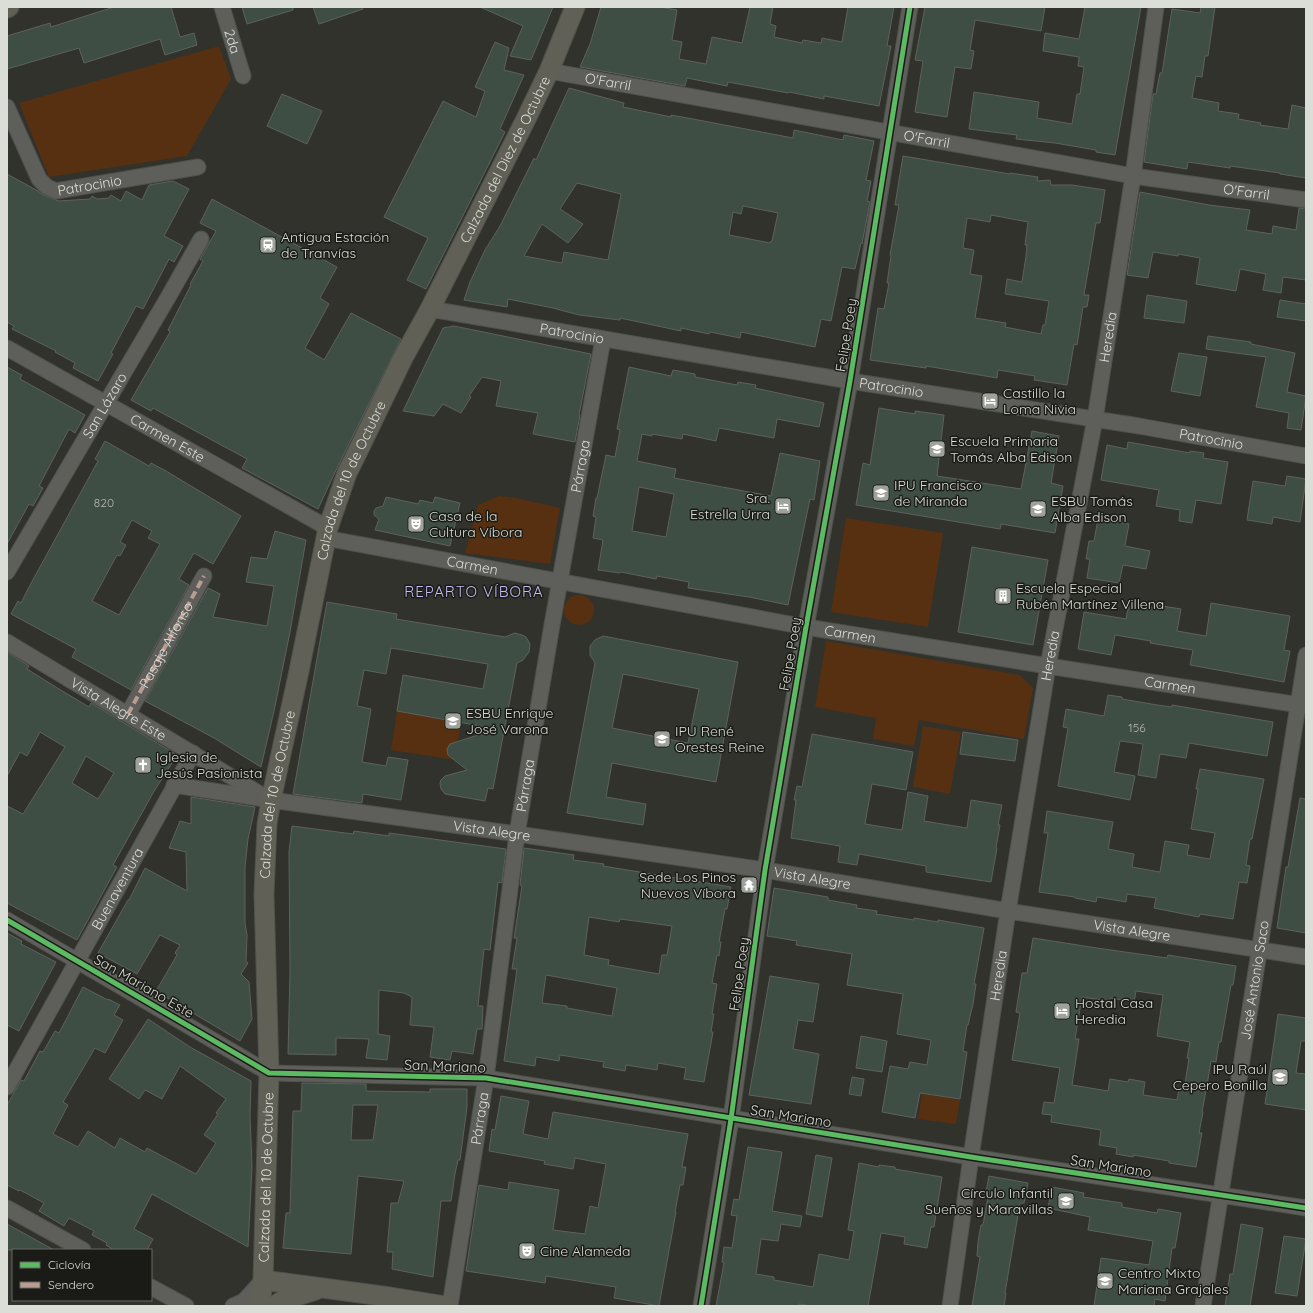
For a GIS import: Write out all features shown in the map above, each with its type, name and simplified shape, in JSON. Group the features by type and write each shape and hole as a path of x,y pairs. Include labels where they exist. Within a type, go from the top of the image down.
{"main road":[{"name":"Calzada del Diez de Octubre","path":"430,309 525,121 549,71 575,7"},
{"name":"Calzada del 10 de Octubre","path":"260,1306 263,1280 269,1073 264,894 267,824 271,800 299,671 326,533 356,455 396,372 430,309"},
{"path":"263,1280 445,1306"},
{"path":"274,1306 297,1296 325,1288"}],"street":[{"name":"2da","path":"222,7 243,76"},
{"name":"Felipe Poey","path":"701,1306 730,1119 765,870 806,627 850,381 910,7"},
{"name":"Heredia","path":"950,1306 1008,910 1048,666 1095,418 1133,176 1156,7"},
{"name":"O'Farril","path":"549,71 1133,176 1306,200"},
{"name":"Patrocinio","path":"7,107 39,179 47,187 56,191 198,167"},
{"name":"San Lázaro","path":"7,572 201,239"},
{"name":"Patrocinio","path":"430,309 850,381 1095,418 1306,456"},
{"name":"Párraga","path":"450,1306 486,1078 517,834 603,339"},
{"name":"Carmen Este","path":"7,348 106,403 326,533"},
{"name":"Carmen","path":"326,533 560,582 806,627 1302,705"},
{"name":"Pasaje Alfonso","path":"128,714 204,576"},
{"name":"Vista Alegre Este","path":"7,642 271,800"},
{"name":"José Antonio Saco","path":"1203,1306 1260,949 1302,705 1306,655"},
{"name":"Buenaventura","path":"7,1087 193,753"},
{"path":"174,785 271,800"},
{"name":"Vista Alegre","path":"271,800 765,870 1306,957"},
{"name":"San Mariano Este","path":"7,920 269,1073"},
{"name":"San Mariano","path":"269,1073 486,1078 730,1119 1306,1208"},
{"path":"7,1208 81,1249"},
{"path":"233,1306 244,1301 263,1280"},
{"path":"152,1288 163,1301 186,1306"}],"shaded area":[{"path":"219,46 231,79 187,156 49,177 19,103"},
{"path":"499,496 516,498 560,508 550,564 465,553 478,505"},
{"path":"846,518 943,533 928,627 831,612"},
{"path":"579,595 589,600 594,610 589,620 579,625 569,620 564,610 569,600"},
{"path":"826,641 1020,675 1033,688 1024,739 919,720 914,746 873,739 876,718 815,707"},
{"path":"397,711 461,723 455,760 391,750"},
{"path":"923,726 961,732 950,794 913,787"},
{"path":"922,1094 960,1100 956,1124 918,1119"}],"building":[{"path":"114,7 171,7 180,37 194,33 197,45 165,55 160,39 84,63 79,48 7,69 7,36 50,23 51,27"},
{"path":"242,7 293,7 293,10 247,24"},
{"path":"313,7 362,7 363,9 319,24"},
{"path":"480,7 553,7 531,60 510,56 523,26"},
{"path":"601,7 660,7 677,10 672,40 682,42 679,59 706,64 712,37 742,43 750,7 773,7 770,24 776,26 774,37 802,43 803,40 821,43 822,38 842,42 848,7 894,7 887,46 891,46 879,106 824,96 824,99 728,82 727,86 687,78 685,86 580,67 590,44"},
{"path":"925,7 1045,7 1041,31 975,20 970,50 974,51 971,69 955,67 947,117 915,112 923,61 915,60"},
{"path":"1085,7 1141,7 1115,155 1055,143 1016,139 1017,135 969,129 974,92 1039,102 1037,118 1072,124 1077,94 1080,94 1084,67 1078,66 1079,57 1043,51 1045,33 1079,39"},
{"path":"1201,7 1215,7 1208,56 1205,56 1202,77 1196,76 1192,98 1219,103 1218,111 1239,114 1238,119 1261,123 1260,125 1288,129 1292,105 1306,108 1306,178 1230,166 1230,168 1188,162 1187,169 1144,162 1153,94 1156,94 1160,73 1162,73 1172,9 1200,13"},
{"path":"495,42 509,48 504,70 524,75 500,129 505,132 426,289 407,280 428,238 384,217 443,101 476,117 485,91 475,87"},
{"path":"569,88 624,103 623,107 671,117 671,115 793,138 794,130 843,140 844,135 874,141 866,180 871,181 867,201 870,202 862,244 861,243 855,269 842,267 831,321 821,319 815,347 741,332 740,338 710,332 709,334 681,328 681,331 620,318 620,320 579,315 508,299 507,307 464,300 470,282 485,250 500,226 534,158 536,160","holes":["577,183 621,194 608,260 564,252 562,263 524,256 542,224 568,243 583,224 560,209","743,206 778,213 772,241 770,243 729,235 733,212 741,214"]},
{"path":"282,94 322,111 307,144 267,126"},
{"path":"903,156 1010,174 1038,177 1037,181 1050,180 1051,185 1072,185 1105,190 1100,223 1096,223 1084,295 1089,295 1087,307 1083,307 1077,345 1074,344 1067,385 1034,380 1035,376 998,370 997,378 926,366 926,368 870,360 878,308 884,309 889,283 887,283 890,255 899,205 895,205","holes":["991,215 1028,222 1025,245 1027,245 1026,256 1022,282 1007,279 1005,294 1049,301 1045,325 1043,325 1041,334 1005,327 1006,323 975,318 982,276 970,274 974,250 963,248 967,218 990,222"]},
{"path":"7,174 43,195 59,201 90,199 92,196 97,199 109,198 111,195 121,201 126,191 142,200 149,185 173,181 189,189 164,236 183,246 174,262 169,259 143,309 136,306 98,381 73,368 75,363 55,352 56,351 12,329 14,326 7,322"},
{"path":"1140,192 1209,205 1250,210 1246,230 1272,234 1273,226 1296,230 1299,208 1306,209 1306,280 1283,277 1281,293 1263,290 1266,274 1240,269 1236,291 1196,284 1200,258 1153,252 1148,278 1127,275"},
{"path":"212,199 337,267 320,298 329,304 305,348 324,360 351,313 401,339 318,509 242,468 247,459 153,408 151,411 131,400 170,332 168,330 203,261 200,259 216,231 200,223"},
{"path":"1147,295 1187,301 1184,323 1144,318"},
{"path":"1280,300 1306,304 1306,321 1277,317"},
{"path":"454,326 591,354 575,442 533,434 538,413 496,406 501,381 482,377 469,396 471,397 461,413 443,404 434,416 403,411 443,328"},
{"path":"1208,336 1251,342 1251,344 1295,353 1287,392 1306,396 1301,430 1287,428 1289,413 1256,407 1266,357 1206,349"},
{"path":"1179,353 1207,357 1200,396 1171,391"},
{"path":"7,367 22,375 20,379 85,415 75,433 69,429 39,486 43,488 33,506 29,504 7,544"},
{"path":"629,367 671,376 673,370 695,374 695,377 737,385 738,382 756,385 755,388 824,403 819,427 777,419 774,438 719,428 716,441 683,434 682,439 652,434 652,436 642,434 637,461 676,469 674,478 771,496 780,453 820,461 814,500 810,499 788,605 749,597 688,588 689,582 657,576 656,579 621,572 598,570 603,540 593,538 596,517 593,516 606,455 615,457 620,430 617,429","holes":["639,487 674,494 666,537 632,531"]},
{"path":"879,408 915,414 915,411 944,415 937,476 1021,489 1032,431 1059,436 1051,483 1063,486 1055,533 1001,524 1000,529 856,505 863,463 870,465"},
{"path":"105,441 149,466 151,463 166,471 241,516 213,564 194,553 179,579 189,585 131,690 72,657 76,649 11,614 18,601 21,603 98,461 95,459","holes":["132,520 152,531 148,538 160,544 119,615 92,601 117,555 120,556 126,545 120,542"]},
{"path":"1128,442 1190,453 1190,451 1204,453 1203,458 1228,462 1221,504 1196,500 1192,523 1179,521 1180,510 1156,506 1159,490 1101,480 1107,445 1127,449"},
{"path":"1287,476 1306,479 1300,522 1273,517 1272,524 1247,520 1253,481 1285,486"},
{"name":"Casa de la Cultura Víbora","path":"386,497 418,504 420,500 433,503 435,497 460,503 450,546 375,530 379,519 374,515 374,511 376,508 383,506"},
{"path":"1098,519 1129,524 1125,546 1150,551 1146,569 1123,565 1119,583 1087,578 1090,559 1086,559 1089,541 1094,541"},
{"path":"275,531 306,540 290,632 261,767 214,738 145,701 208,588 220,594 213,617 267,626 274,586 246,582 251,557 267,559"},
{"name":"Escuela Especial Rubén Martínez Villena","path":"972,547 1048,560 1033,645 958,632"},
{"path":"327,602 397,614 396,619 505,637 515,633 526,637 530,644 529,652 523,660 517,663 493,789 488,788 485,801 445,794 441,789 440,783 445,776 467,770 448,755 447,749 450,744 497,729 397,711 403,675 483,689 488,664 391,648 386,674 364,670 357,706 371,709 362,762 386,766 388,757 408,760 401,800 363,794 362,803 293,794"},
{"path":"1129,603 1156,608 1156,605 1181,609 1177,631 1206,636 1211,603 1290,616 1284,650 1290,651 1284,682 1190,665 1193,650 1150,643 1151,641 1115,635 1111,655 1078,649 1084,612 1126,619"},
{"path":"603,636 738,662 716,782 612,763 606,797 646,804 643,825 567,813 595,663 590,655 590,646 595,640","holes":["623,674 699,689 688,743 612,728"]},
{"path":"7,652 29,666 27,669 59,689 89,707 91,703 177,755 153,793 113,865 117,867 77,940 7,903 7,806 23,814 65,747 40,732 27,756 20,752 7,776","holes":["86,756 114,773 98,799 72,783"]},
{"path":"1108,695 1157,705 1172,707 1172,705 1273,722 1267,756 1189,743 1186,758 1160,754 1156,778 1138,775 1143,744 1120,741 1114,772 1135,776 1130,800 1058,786 1068,728 1063,727 1066,709 1104,716"},
{"path":"963,732 1018,740 1015,761 960,754"},
{"path":"812,734 913,752 906,790 872,784 865,824 902,830 908,792 928,796 924,821 967,828 971,800 1002,805 991,882 926,872 926,866 859,854 857,865 838,862 840,846 791,838 796,800 794,800 797,786 802,787"},
{"path":"1200,769 1264,779 1252,839 1250,839 1246,865 1250,866 1247,883 1239,882 1233,919 1200,914 1199,917 1154,908 1156,898 1127,894 1126,902 1097,897 1096,902 1075,897 1039,892 1048,833 1044,833 1047,811 1113,822 1108,849 1134,854 1132,867 1160,872 1165,841 1189,845 1187,855 1210,859 1215,833 1191,829"},
{"path":"191,797 255,807 248,839 245,867 245,923 247,935 246,962 248,963 241,974 249,982 252,1019 240,1041 156,991 177,955 175,953 180,945 160,935 137,974 98,953 129,900 145,868 187,891 186,852 169,848 180,821 191,824"},
{"path":"1300,798 1306,799 1306,933 1277,928 1286,867 1288,867"},
{"path":"292,826 353,834 354,831 389,836 389,833 506,849 502,883 498,882 490,950 484,949 478,1006 483,1006 482,1029 477,1029 473,1054 452,1051 450,1060 430,1057 434,1027 410,1025 412,997 404,993 379,990 378,1034 390,1036 387,1060 366,1058 369,1039 336,1038 336,1055 288,1054 290,972 289,852"},
{"path":"524,848 574,855 573,860 604,864 603,866 731,887 719,942 721,942 719,956 717,955 712,983 717,984 712,1014 714,1014 711,1032 713,1032 704,1082 684,1079 686,1068 658,1063 657,1070 626,1065 625,1071 603,1067 604,1062 560,1055 559,1061 536,1057 535,1066 504,1061 517,969 512,969 517,938 514,938 522,886 520,885","holes":["589,917 619,922 620,919 672,926 667,955 662,955 659,974 608,965 609,960 584,955","546,975 617,988 612,1016 567,1008 567,1006 542,1003"]},
{"path":"774,888 828,897 828,900 857,905 856,908 877,911 876,914 914,920 914,918 938,922 938,920 984,928 974,984 976,984 973,1004 967,1025 963,1051 967,1052 960,1099 920,1093 915,1118 882,1112 890,1066 908,1069 910,1062 927,1065 931,1040 897,1034 903,994 847,985 852,954 796,945 797,941 767,936"},
{"path":"7,933 22,941 21,944 56,962 19,1031 7,1025"},
{"path":"1033,938 1167,958 1168,955 1236,966 1216,1062 1211,1061 1199,1133 1202,1133 1196,1167 1133,1155 1133,1157 1116,1154 1117,1148 1099,1145 1101,1130 1051,1122 1052,1115 1042,1114 1044,1102 1054,1103 1060,1068 1012,1060 1020,1013 1016,1012 1022,973 1027,973","holes":["1136,991 1163,995 1157,1036 1190,1042 1184,1090 1179,1089 1177,1100 1143,1095 1145,1082 1129,1079 1128,1082 1110,1079 1108,1091 1072,1085 1079,1039 1075,1039 1082,997 1109,1001 1110,998 1134,1002"]},
{"path":"770,976 819,984 813,1022 798,1020 793,1049 819,1054 811,1104 749,1095"},
{"path":"83,987 120,1005 114,1015 123,1020 105,1053 95,1048 63,1102 68,1105 53,1134 78,1147 88,1131 115,1148 120,1138 145,1152 147,1148 196,1174 216,1143 204,1135 218,1114 216,1113 226,1099 180,1066 162,1099 145,1090 139,1099 109,1079 148,1019 190,1047 251,1081 250,1116 252,1167 248,1247 152,1194 134,1229 153,1239 148,1249 112,1249 106,1245 107,1243 92,1235 94,1231 69,1218 64,1226 39,1211 44,1203 7,1185 7,1105 21,1080 24,1081 40,1051 43,1052 55,1031 59,1033"},
{"path":"1278,1014 1306,1018 1306,1041 1301,1041 1296,1073 1306,1074 1306,1110 1265,1104"},
{"path":"861,1036 887,1041 882,1072 856,1068"},
{"path":"852,1077 864,1079 861,1096 849,1094"},
{"path":"302,1083 366,1084 366,1091 430,1092 430,1089 467,1089 467,1107 460,1160 458,1160 451,1201 441,1201 433,1277 392,1269 393,1252 387,1252 391,1203 398,1203 404,1181 358,1176 351,1254 283,1248 286,1213 290,1213 293,1111 301,1111","holes":["353,1105 378,1105 373,1140 351,1140"]},
{"path":"501,1096 529,1101 523,1134 548,1139 553,1112 688,1134 682,1167 686,1167 683,1185 680,1185 659,1306 614,1298 616,1287 546,1276 545,1283 466,1271 479,1185 508,1190 509,1182 559,1190 553,1230 585,1234 590,1206 598,1208 606,1164 575,1158 573,1169 544,1164 545,1161 489,1151 492,1129 495,1130"},
{"path":"748,1147 782,1152 772,1211 802,1216 800,1227 781,1224 778,1241 761,1239 756,1274 774,1277 774,1280 813,1287 819,1254 849,1260 854,1231 848,1230 859,1163 879,1167 879,1165 895,1167 895,1169 942,1177 934,1227 931,1227 927,1248 904,1244 905,1237 881,1233 868,1306 812,1306 799,1304 799,1306 716,1306 724,1263 722,1262 724,1247 732,1248 737,1216 731,1215 734,1199 739,1200"},
{"path":"816,1155 832,1158 822,1217 806,1214"},
{"path":"989,1176 1028,1183 1024,1203 1020,1203 1004,1306 972,1306 980,1257 977,1256 978,1242 988,1197 985,1197"},
{"path":"1052,1187 1084,1193 1083,1197 1122,1203 1122,1207 1157,1213 1158,1209 1181,1213 1175,1248 1172,1248 1165,1301 1155,1299 1154,1306 1094,1306 1101,1258 1149,1265 1153,1241 1088,1230 1090,1217 1048,1208"},
{"path":"7,1224 52,1249 12,1249 7,1250"},
{"path":"1241,1224 1263,1228 1250,1306 1225,1306 1230,1274 1233,1274"},
{"path":"1284,1236 1306,1239 1297,1296 1275,1293"}],"marked path":[{"path":"128,714 204,576"}],"cycle path":[{"path":"701,1306 731,1119 765,870 806,627 850,381 910,7"},
{"path":"7,920 269,1073 486,1078 971,1157 1306,1208"}],"place":[{"name":"Antigua Estación de Tranvías","path":"268,245"},
{"name":"Castillo la Loma Nivia","path":"990,401"},
{"name":"Escuela Primaria Tomás Alba Edison","path":"937,449"},
{"name":"IPU Francisco de Miranda","path":"881,493"},
{"name":"Sra. Estrella Urra","path":"783,506"},
{"name":"ESBU Tomás Alba Edison","path":"1038,509"},
{"name":"Casa de la Cultura Víbora","path":"416,524"},
{"name":"Escuela Especial Rubén Martínez Villena","path":"1003,596"},
{"name":"ESBU Enrique José Varona","path":"453,721"},
{"name":"IPU René Orestes Reine","path":"662,739"},
{"name":"Iglesia de Jesús Pasionista","path":"143,765"},
{"name":"Sede Los Pinos Nuevos Víbora","path":"749,885"},
{"name":"Hostal Casa Heredia","path":"1062,1011"},
{"name":"IPU Raúl Cepero Bonilla","path":"1280,1077"},
{"name":"Círculo Infantil Sueños y Maravillas","path":"1066,1201"},
{"name":"Cine Alameda","path":"527,1251"},
{"name":"Centro Mixto Mariana Grajales","path":"1105,1281"}],"district":[{"name":"REPARTO VÍBORA","path":"474,592"}]}
